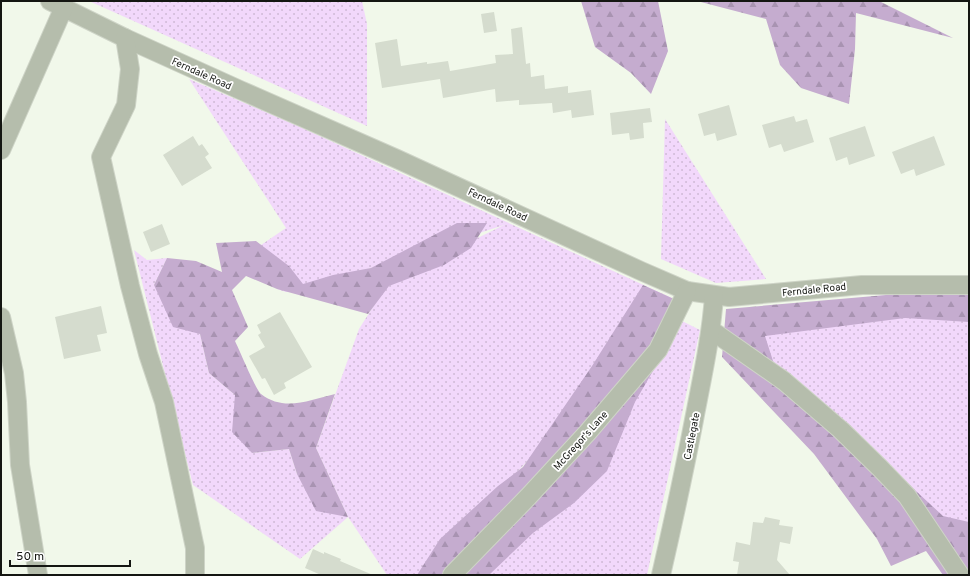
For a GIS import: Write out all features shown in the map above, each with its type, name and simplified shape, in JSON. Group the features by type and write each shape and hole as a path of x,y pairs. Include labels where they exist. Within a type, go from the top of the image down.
{"street":[{"name":"Ferndale Road","path":"57,4 125,38 397,159 687,291 729,297 862,285 969,285"},
{"path":"1,150 57,4"},
{"path":"125,38 130,69 126,105 101,157 130,286 148,354 164,402 195,548 195,575"},
{"name":"McGregor's Lane","path":"452,575 528,498 588,432 658,350 687,291"},
{"name":"Castlegate","path":"661,575 688,451 711,330 714,296"},
{"path":"1,317 14,373 20,465 38,575"},
{"path":"711,330 784,381 841,430 880,468 907,496 960,575"}],"shaded area":[{"path":"89,1 362,1 367,24 367,126"},
{"path":"189,79 300,127 674,299 424,575 387,575 348,517 316,448 359,329 385,288 441,256 504,225 371,268 286,292 277,289 261,245 286,228"},
{"path":"665,119 766,279 716,283 661,259"},
{"path":"134,250 147,260 167,258 154,285 200,334 209,373 235,395 252,453 289,449 297,474 348,517 300,559 193,485"},
{"path":"969,306 969,533 883,488 728,313"},
{"path":"682,321 700,330 647,575 474,575 534,513"}],"green space":[{"path":"581,1 658,1 668,51 651,94 631,73 595,47"},
{"path":"697,1 879,1 953,38 856,13 855,49 849,104 801,88 780,65 766,19"},
{"path":"457,223 487,223 471,248 444,265 389,286 368,314 277,289 246,276 232,290 248,327 235,341 261,394 279,402 297,403 335,394 316,448 348,517 316,511 297,474 289,449 252,453 232,432 235,395 209,373 200,334 173,327 154,285 167,258 196,261 222,272 216,243 256,241 289,266 303,284 333,275 371,268"},
{"path":"643,285 674,299 682,321 635,402 607,471 574,503 533,533 489,575 417,575 440,539 498,486 523,467 592,366"},
{"path":"932,291 969,293 969,322 905,318 765,336 774,364 864,443 943,516 969,522 969,575 943,575 926,551 891,566 877,539 814,454 722,357 726,309"}],"building":[{"path":"494,12 497,31 484,33 481,14"},
{"path":"522,27 526,64 530,63 531,77 544,75 545,89 568,86 568,93 591,90 594,115 572,118 571,110 553,113 552,103 519,105 519,100 496,102 495,89 443,98 440,79 382,88 375,43 397,39 401,66 427,62 427,64 448,61 450,71 496,63 495,55 513,54 511,29"},
{"path":"729,105 737,135 717,141 715,133 704,136 698,114"},
{"path":"650,108 652,122 643,123 644,138 630,140 629,133 612,135 610,113"},
{"path":"794,116 796,122 807,119 814,142 784,152 781,144 769,148 762,125"},
{"path":"865,126 875,156 849,165 847,157 836,161 829,138"},
{"path":"193,136 199,146 202,144 209,154 205,157 212,168 182,186 163,155"},
{"path":"934,136 945,165 916,176 914,169 901,174 892,152"},
{"path":"162,224 170,244 151,252 143,232"},
{"path":"101,306 107,333 97,335 101,351 64,359 55,317"},
{"path":"280,312 312,367 284,383 286,388 274,395 265,378 262,379 249,356 265,347 258,335 261,333 257,325"},
{"path":"765,517 780,520 779,525 793,527 790,544 780,542 777,560 790,575 737,575 739,562 733,561 736,542 750,545 753,522 763,523"},
{"path":"313,549 341,559 340,561 373,575 321,575 305,568"}]}
